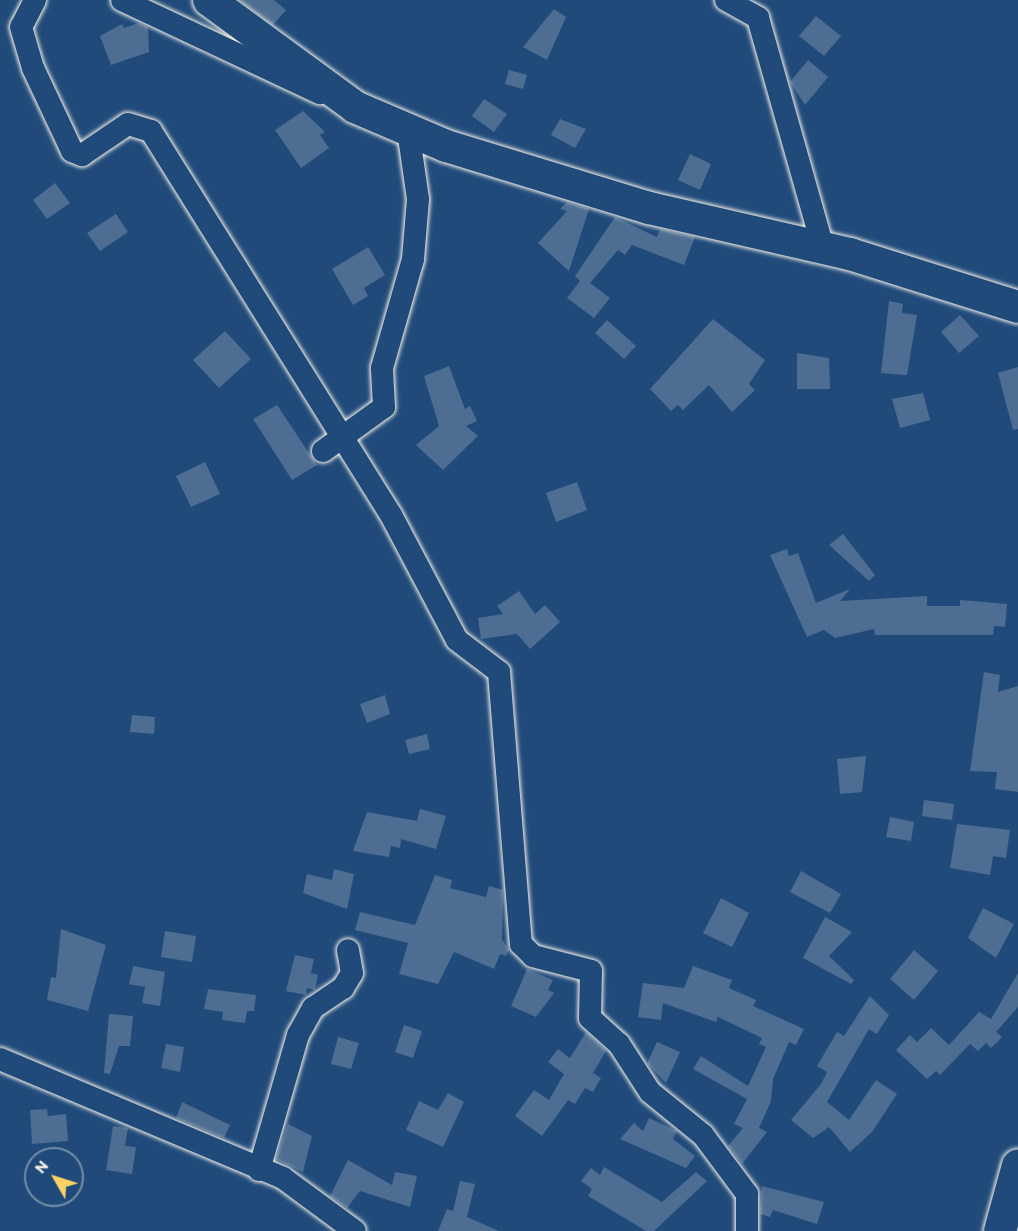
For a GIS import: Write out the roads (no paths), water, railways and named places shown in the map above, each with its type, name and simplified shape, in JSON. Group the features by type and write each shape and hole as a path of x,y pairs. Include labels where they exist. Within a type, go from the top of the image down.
{"street":[{"path":"35,0 21,27 72,151 82,155 128,124 151,131 342,436 457,640 499,672 521,944 533,956 591,971 590,1018 619,1044 650,1092 703,1135 747,1194 747,1231"},
{"path":"122,0 408,130 649,208 823,248 1018,307"},
{"path":"209,0 355,107"},
{"path":"726,0 758,18 823,248"},
{"path":"323,450 384,407 382,368 414,249 417,199 408,130"},
{"path":"260,1170 297,1035 314,1008 343,988 352,973 348,950"},
{"path":"0,1059 302,1188 355,1231"},
{"path":"1000,1231 1018,1165"}]}
